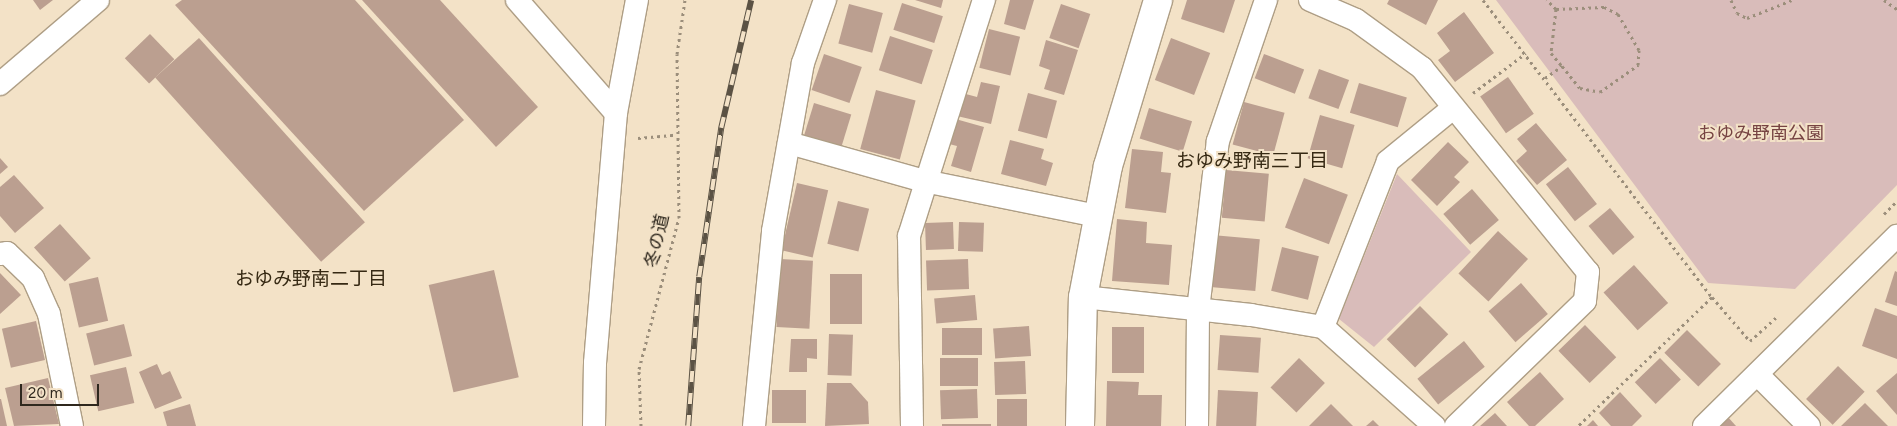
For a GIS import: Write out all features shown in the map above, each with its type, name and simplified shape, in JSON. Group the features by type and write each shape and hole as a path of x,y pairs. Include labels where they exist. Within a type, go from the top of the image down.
{"street":[{"path":"0,84 98,0"},
{"path":"517,0 616,113"},
{"path":"594,426 595,363 616,113 637,0"},
{"path":"754,426 773,231 803,63 825,0"},
{"path":"912,426 909,236 924,181 984,0"},
{"path":"1080,426 1083,297 1098,216 1121,120 1158,0"},
{"path":"1197,426 1198,310 1218,141 1266,0"},
{"path":"1310,0 1391,42 1422,68 1588,272 1585,301 1456,426"},
{"path":"1323,327 1388,161 1453,108"},
{"path":"788,143 924,181 1098,216"},
{"path":"1704,426 1758,375 1897,236"},
{"path":"0,254 7,253 33,278 49,314 72,426"},
{"path":"1083,297 1323,327 1434,426"},
{"path":"1758,375 1809,426"}],"path":[{"name":"冬の道","path":"641,426 639,368 679,218 675,135 685,0"},
{"path":"1483,0 1526,52 1712,297 1750,341 1779,315"},
{"path":"1547,0 1556,9 1604,7 1618,14 1639,50 1638,65 1600,92 1580,88 1551,53 1556,9"},
{"path":"1731,0 1737,13 1747,18 1792,0"},
{"path":"1884,0 1897,9"},
{"path":"1453,108 1526,52"},
{"path":"1545,78 1562,66"},
{"path":"614,139 675,135"},
{"path":"1876,221 1897,201"},
{"path":"1578,426 1712,297"}],"green space":[{"name":"おゆみ野南公園","path":"1496,0 1897,0 1897,185 1795,289 1708,283"},
{"path":"1397,174 1471,252 1374,347 1339,319"}],"building":[{"path":"33,0 53,0 40,10"},
{"path":"182,0 355,0 464,120 364,211 175,5"},
{"path":"362,0 440,0 538,107 496,147"},
{"path":"915,0 943,0 941,8"},
{"path":"1010,0 1034,0 1025,30 1004,24"},
{"path":"1187,0 1235,0 1224,33 1181,19"},
{"path":"1389,0 1438,0 1426,25 1387,4"},
{"path":"902,3 943,16 934,43 893,30"},
{"path":"849,4 883,13 872,53 838,44"},
{"path":"1061,4 1090,14 1079,48 1049,38"},
{"path":"1464,12 1494,53 1455,82 1438,60 1450,51 1437,33"},
{"path":"989,29 1020,37 1010,76 979,68"},
{"path":"150,34 174,59 149,83 125,58"},
{"path":"890,36 933,50 922,84 879,70"},
{"path":"199,38 365,222 321,262 155,77"},
{"path":"1171,38 1210,53 1194,95 1155,80"},
{"path":"1046,40 1078,50 1064,95 1044,89 1050,70 1039,66"},
{"path":"824,54 862,67 849,103 812,90"},
{"path":"1264,54 1304,69 1295,94 1255,78"},
{"path":"1319,69 1349,80 1338,109 1308,98"},
{"path":"1508,77 1534,114 1506,133 1480,97"},
{"path":"981,82 1000,86 991,124 957,116 962,93 977,97"},
{"path":"1359,83 1407,98 1398,127 1350,113"},
{"path":"876,90 916,101 900,160 860,149"},
{"path":"1028,93 1057,101 1047,138 1018,131"},
{"path":"1244,102 1285,113 1273,155 1233,145"},
{"path":"814,103 851,114 840,152 803,140"},
{"path":"1149,108 1192,121 1183,152 1140,139"},
{"path":"1320,115 1355,125 1342,168 1308,158"},
{"path":"952,118 984,127 971,172 951,166 957,146 945,143"},
{"path":"1536,123 1567,160 1537,185 1516,161 1527,151 1517,139"},
{"path":"1010,140 1044,149 1041,159 1053,163 1046,186 1001,174"},
{"path":"1448,142 1469,162 1454,177 1460,182 1437,206 1411,180"},
{"path":"1132,149 1163,152 1161,172 1171,173 1166,213 1125,208"},
{"path":"0,158 8,167 0,174"},
{"path":"1568,167 1597,204 1575,221 1546,184"},
{"path":"1226,170 1269,174 1265,222 1222,218"},
{"path":"14,175 44,208 15,233 0,216 0,187"},
{"path":"1304,178 1348,195 1329,244 1285,227"},
{"path":"797,183 828,190 813,257 781,250"},
{"path":"1472,189 1499,220 1470,245 1443,214"},
{"path":"838,201 869,209 858,251 827,244"},
{"path":"1610,208 1634,237 1613,255 1589,226"},
{"path":"1117,219 1147,222 1146,243 1172,245 1169,285 1112,281"},
{"path":"953,222 954,249 926,250 925,223"},
{"path":"959,222 984,223 983,252 958,251"},
{"path":"60,224 91,258 65,282 34,247"},
{"path":"1498,231 1528,259 1488,301 1458,273"},
{"path":"1212,235 1260,239 1255,291 1207,287"},
{"path":"1282,247 1319,256 1308,300 1271,291"},
{"path":"780,259 813,261 809,329 776,327"},
{"path":"968,259 969,289 927,290 926,260"},
{"path":"1634,265 1668,303 1638,330 1604,292"},
{"path":"494,270 519,377 453,392 429,285"},
{"path":"1895,271 1897,272 1897,306 1885,302"},
{"path":"0,273 21,295 0,314"},
{"path":"830,274 862,274 862,324 830,324"},
{"path":"98,277 108,321 79,328 69,284"},
{"path":"1521,283 1548,314 1515,342 1489,311"},
{"path":"975,295 977,320 936,323 934,299"},
{"path":"1420,306 1448,334 1415,368 1387,339"},
{"path":"1875,308 1897,316 1897,359 1862,346"},
{"path":"36,321 45,360 11,368 2,329"},
{"path":"124,324 132,356 94,365 86,333"},
{"path":"1585,325 1616,357 1590,383 1558,351"},
{"path":"1029,326 1031,356 995,358 993,329"},
{"path":"1112,327 1144,327 1144,373 1112,373"},
{"path":"942,328 982,328 982,355 942,355"},
{"path":"1687,330 1721,364 1698,387 1664,353"},
{"path":"829,334 853,335 852,376 828,375"},
{"path":"1220,335 1261,338 1258,373 1218,370"},
{"path":"791,339 817,339 817,359 807,358 807,372 789,372"},
{"path":"1464,341 1485,367 1438,404 1417,379"},
{"path":"940,358 978,358 978,386 940,386"},
{"path":"1299,358 1325,383 1296,413 1271,387"},
{"path":"1660,358 1681,380 1656,404 1635,382"},
{"path":"1025,361 1026,394 995,395 994,362"},
{"path":"157,364 162,375 170,371 182,398 155,409 139,372"},
{"path":"1838,366 1865,392 1833,425 1806,399"},
{"path":"126,367 134,403 98,411 90,375"},
{"path":"1540,372 1564,399 1535,426 1529,426 1507,402"},
{"path":"1897,373 1897,415 1876,391"},
{"path":"48,378 59,424 14,426 5,388"},
{"path":"1107,381 1139,382 1138,395 1162,395 1161,426 1106,426"},
{"path":"827,383 851,383 868,402 869,424 825,426"},
{"path":"977,389 978,418 941,419 940,390"},
{"path":"772,390 806,390 806,423 772,423"},
{"path":"1218,390 1258,392 1256,426 1216,426"},
{"path":"1620,392 1642,416 1632,426 1611,426 1599,413"},
{"path":"1,399 7,426 0,426"},
{"path":"997,399 1027,399 1027,426 997,426"},
{"path":"1865,403 1888,426 1841,426"},
{"path":"190,404 196,426 167,426 163,412"},
{"path":"1331,404 1353,426 1309,426"},
{"path":"1495,413 1507,426 1480,426"},
{"path":"1727,416 1736,426 1716,426"},
{"path":"1373,420 1379,426 1366,426"},
{"path":"1593,420 1598,426 1587,426"},
{"path":"942,424 991,424 991,426 942,426"}],"railway":[{"path":"688,426 699,277 721,128 751,0"}],"district":[{"name":"おゆみ野南三丁目","path":"1252,161"},
{"name":"おゆみ野南二丁目","path":"311,279"}]}
